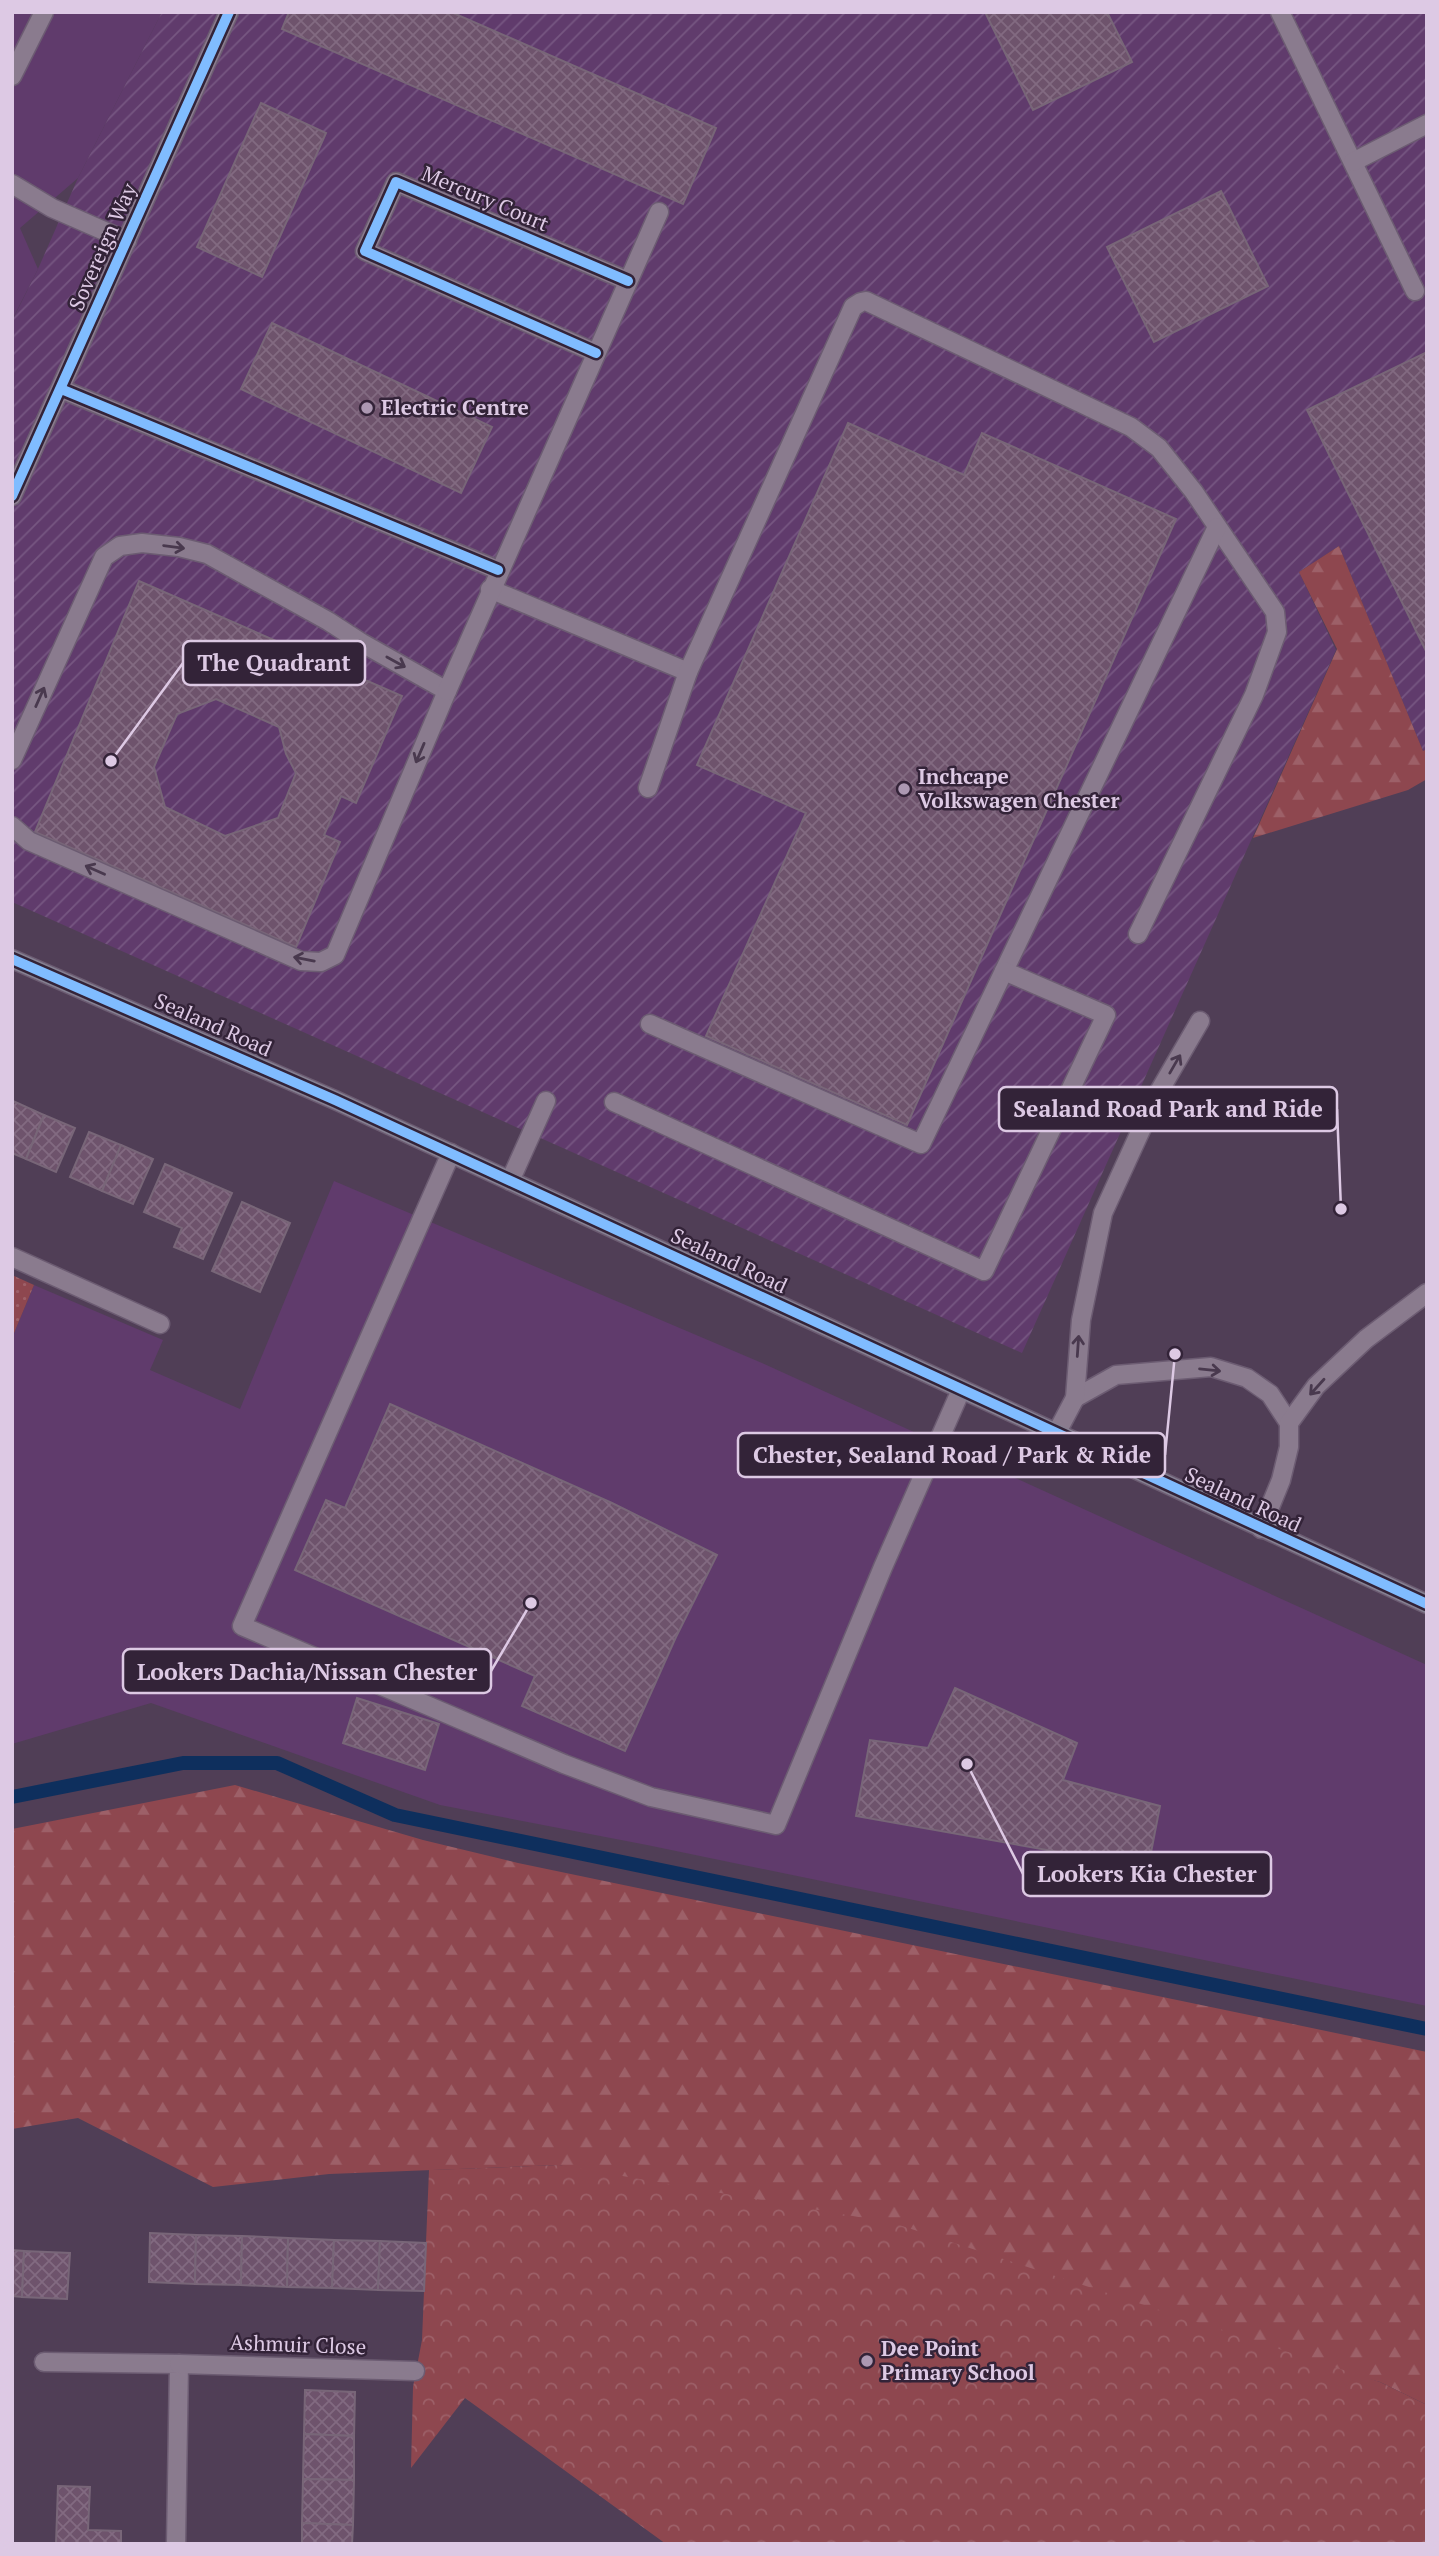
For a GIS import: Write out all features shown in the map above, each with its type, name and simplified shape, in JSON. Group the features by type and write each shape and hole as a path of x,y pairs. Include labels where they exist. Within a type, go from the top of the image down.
{"main road":[{"name":"Sealand Road","path":"12,959 451,1153 1427,1604"}],"street":[{"path":"12,76 44,12"},
{"name":"Sovereign Way","path":"12,496 229,12"},
{"path":"1280,12 1416,291"},
{"path":"1353,162 1427,124"},
{"name":"Mercury Court","path":"596,352 365,251 396,182 628,281"},
{"path":"12,184 52,208 127,241"},
{"path":"12,826 29,841 301,961 321,962 335,955 499,570 659,212"},
{"path":"648,788 688,673 853,307 866,301 1131,427 1158,448 1194,492 1275,612 1277,632 1254,695 1138,934"},
{"path":"61,390 499,570"},
{"path":"650,1024 920,1144 1217,527"},
{"path":"12,760 104,557 120,546 142,543 179,547 207,554 447,691"},
{"path":"491,589 688,673"},
{"path":"614,1102 984,1271 1106,1015 1004,971"},
{"path":"1056,1434 1075,1398 1080,1320 1103,1213 1157,1095 1200,1021"},
{"path":"510,1181 546,1101"},
{"path":"451,1153 314,1457 242,1626 564,1764 651,1797 776,1825 883,1567 961,1390"},
{"path":"12,1257 160,1324"},
{"path":"1289,1423 1317,1386 1366,1339 1427,1293"},
{"path":"1075,1398 1116,1375 1211,1367 1247,1378 1269,1394 1289,1423 1289,1447 1281,1480 1261,1529"},
{"name":"Ashmuir Close","path":"44,2362 415,2371"},
{"path":"176,2544 180,2364"}],"shaded area":[{"path":"12,12 162,12 78,178 20,228 38,269 12,320"},
{"path":"162,12 1427,12 1427,749 1423,751 1339,546 1299,572 1336,650 1022,1353 12,902 12,321 78,178"},
{"path":"334,1181 762,1363 1427,1665 1427,2006 647,1845 440,1805 151,1703 12,1744 12,1338 34,1285 163,1340 150,1370 240,1409"}],"green space":[{"path":"1339,546 1423,751 1427,749 1427,779 1408,790 1253,838 1337,649 1299,572"},
{"path":"12,1275 34,1285 12,1338"},
{"path":"235,1785 423,1840 518,1863 1427,2052 1427,2405 1380,2382 559,2165 329,2174 213,2187 78,2118 12,2129 12,1829"},
{"name":"Dee Point Primary School","path":"559,2165 893,2223 1380,2382 1427,2405 1427,2544 666,2544 465,2398 411,2468 413,2387 422,2340 429,2170"}],"building":[{"path":"289,12 451,12 716,128 683,204 282,29"},
{"path":"985,12 1107,12 1132,62 1033,110"},
{"path":"261,103 326,133 262,277 197,247"},
{"path":"1221,191 1268,286 1154,342 1107,247"},
{"name":"Electric Centre","path":"272,323 492,427 461,493 241,389"},
{"path":"1427,352 1427,653 1307,410"},
{"name":"Inchcape Volkswagen Chester","path":"848,423 964,475 982,433 1176,519 907,1125 706,1036 806,813 697,765"},
{"path":"139,581 402,696 356,803 341,796 324,835 340,842 296,947 35,832","holes":["216,699 279,727 286,754 296,773 278,818 225,836 165,807 154,767 177,714"]},
{"path":"13,1101 44,1115 26,1159 12,1153"},
{"path":"44,1115 75,1128 56,1172 26,1159"},
{"path":"89,1132 121,1145 102,1191 70,1177"},
{"path":"121,1145 153,1159 133,1204 102,1191"},
{"path":"165,1164 232,1193 203,1259 174,1247 182,1228 144,1212"},
{"path":"242,1202 290,1223 260,1292 212,1271"},
{"path":"390,1404 612,1503 717,1555 676,1637 625,1751 522,1706 535,1676 295,1570 326,1500 345,1508"},
{"path":"955,1688 1077,1743 1063,1780 1160,1806 1148,1868 856,1816 870,1740 928,1748"},
{"path":"357,1698 439,1724 425,1770 343,1743"},
{"path":"150,2233 196,2235 195,2284 149,2282"},
{"path":"196,2235 242,2236 241,2285 195,2284"},
{"path":"242,2236 288,2238 287,2287 241,2285"},
{"path":"288,2238 334,2240 332,2288 287,2287"},
{"path":"334,2240 380,2241 378,2290 332,2288"},
{"path":"380,2241 426,2243 424,2291 378,2290"},
{"path":"12,2250 24,2251 22,2297 12,2296"},
{"path":"24,2251 70,2253 67,2299 22,2297"},
{"path":"305,2390 355,2392 354,2436 304,2434"},
{"path":"304,2434 354,2436 354,2480 303,2479"},
{"path":"303,2479 354,2480 353,2525 302,2523"},
{"path":"58,2486 90,2487 88,2530 121,2531 121,2544 56,2544"},
{"path":"302,2523 353,2525 352,2544 302,2544"}],"waterway":[{"path":"12,1797 183,1763 277,1763 395,1815 1427,2029"}],"cycle path":[{"path":"12,496 229,12"},
{"path":"596,353 365,251 396,182 628,281"},
{"path":"61,389 498,570"},
{"path":"12,959 335,1100 1427,1604"}],"place":[{"name":"Electric Centre","path":"367,408"},
{"name":"The Quadrant","path":"111,761"},
{"name":"Inchcape Volkswagen Chester","path":"904,789"},
{"name":"Sealand Road Park and Ride","path":"1341,1209"},
{"name":"Chester, Sealand Road / Park & Ride","path":"1175,1354"},
{"name":"Lookers Dachia/Nissan Chester","path":"531,1603"},
{"name":"Lookers Kia Chester","path":"967,1764"},
{"name":"Dee Point Primary School","path":"867,2361"}]}
